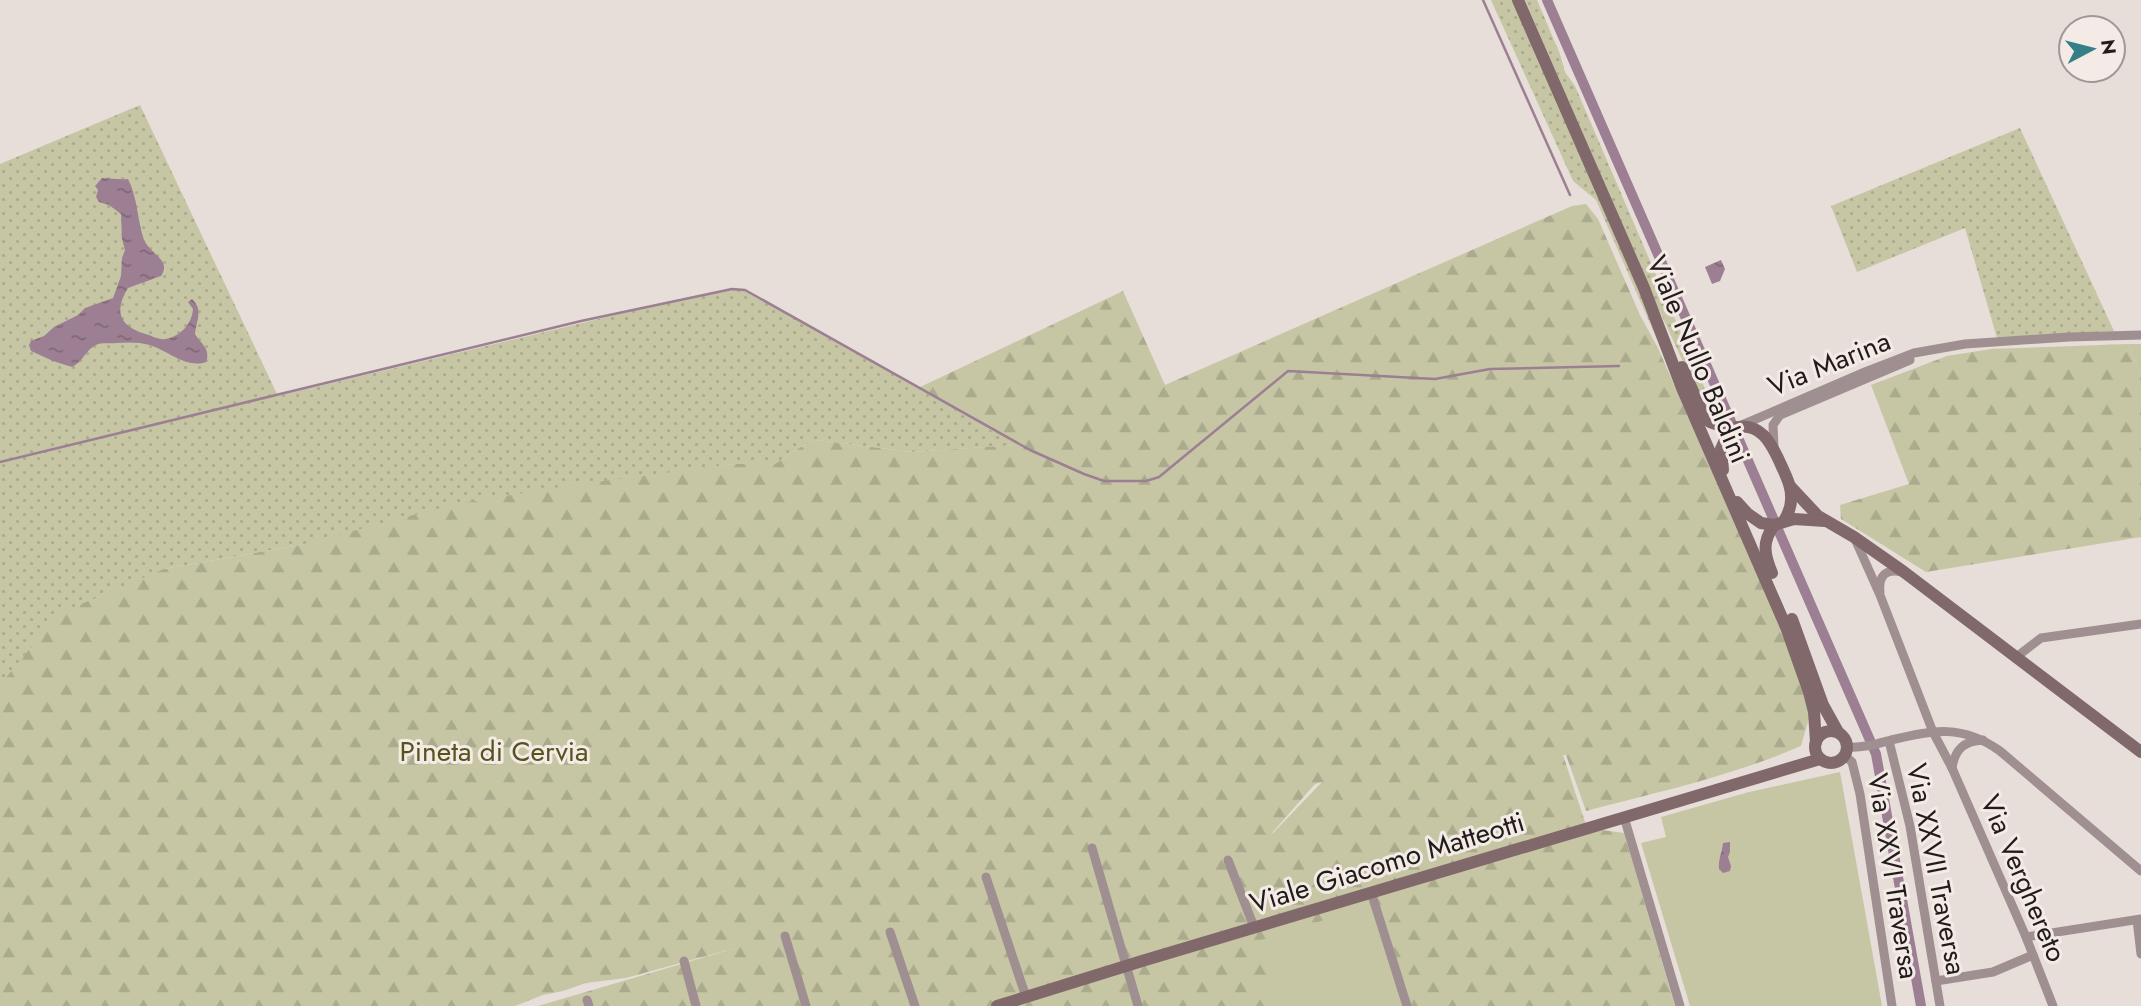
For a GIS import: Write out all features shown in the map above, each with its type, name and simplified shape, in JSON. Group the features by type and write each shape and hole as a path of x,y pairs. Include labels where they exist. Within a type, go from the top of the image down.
{"street":[{"name":"Viale Nullo Baldini","path":"1518,0 1644,288 1682,388 1786,627 1810,692 1817,751"},
{"path":"1644,288 1705,418 1710,422 1760,432 1774,449 1790,486 1809,508 1904,572 2141,752"},
{"name":"Via Marina","path":"1736,427 1898,358 1935,349 1965,344 2141,335"},
{"name":"Via Marina","path":"1774,449 1773,425 1780,415 1935,349"},
{"path":"1736,427 1723,443 1721,454 1727,489 1740,506 1760,523 1806,519 1825,521"},
{"path":"1790,486 1791,505 1765,542 1764,551 1804,649 1823,705 1838,732 1846,738 1847,752"},
{"name":"Via Verghereto","path":"1854,537 1880,595 1933,732 1952,768 2026,937 2053,1006"},
{"path":"1880,595 1880,581 1884,574 1893,570 1904,572"},
{"path":"2015,658 2040,638 2141,624"},
{"path":"1838,732 1822,733 1817,751 1825,762 1836,763 1847,752 1933,732 1957,732 1985,740 2139,870"},
{"name":"Via Verghereto","path":"1952,768 1955,754 1963,745 1985,740"},
{"name":"Via XXVII Traversa","path":"1887,741 1910,826 1940,1006"},
{"name":"Viale Giacomo Matteotti","path":"997,1006 1791,766 1817,751"},
{"name":"Via XXVI Traversa","path":"1847,752 1860,794 1892,1006"},
{"path":"1624,817 1680,1006"},
{"path":"1092,848 1138,1006"},
{"path":"1228,860 1254,927"},
{"path":"986,877 1026,997"},
{"path":"1371,892 1408,1006"},
{"path":"2026,937 2139,919 2141,954"},
{"path":"890,932 915,1006"},
{"path":"785,936 806,1006"},
{"path":"1936,982 1993,972 2033,955"},
{"path":"684,961 696,1006"}],"green space":[{"path":"1491,0 1514,0 1645,303 1659,344 1596,200 1573,181"},
{"path":"1525,0 1537,0 1565,72 1575,86 1717,417 1715,418 1707,414 1656,303"},
{"path":"140,105 278,396 732,289 745,291 1018,445 911,452 817,440 775,464 733,464 692,470 164,569 0,685 0,164"},
{"path":"2020,128 2114,331 1997,338 1965,228 1857,272 1831,206"},
{"name":"Pineta di Cervia","path":"1586,204 1598,219 1640,315 1658,348 1801,675 1809,718 1801,746 1775,757 1722,775 1586,811 1566,755 1563,755 1587,828 1624,833 1675,1006 538,1006 739,947 626,978 586,983 515,1006 0,1006 0,685 58,614 164,569 300,545 455,504 733,464 775,464 817,440 911,452 1016,445 918,388 1123,291 1165,385 1572,206","holes":["1322,782 1273,833 1315,784"]},
{"path":"2128,344 2141,375 2141,537 1926,572 1841,519 1840,505 1909,484 1871,385 1947,356 1991,349"},
{"path":"2128,344 2141,344 2141,375"},
{"path":"1840,772 1882,1006 1690,1006 1641,843 1666,837 1661,817 1749,792"},
{"path":"1371,905 1402,1006 1276,1006 1258,941"}],"water":[{"path":"102,178 128,179 144,240 164,266 161,276 128,288 121,305 122,319 140,332 159,339 170,338 188,325 193,309 188,302 192,299 198,307 195,334 206,350 206,362 192,363 150,345 134,342 96,345 72,367 31,351 31,341 44,336 85,308 113,298 121,276 125,250 121,214 109,205 99,202 96,197 98,190 95,186"},
{"path":"1721,260 1725,269 1720,281 1712,284 1705,267"},
{"path":"1730,842 1730,871 1723,873 1719,865 1723,843"}],"waterway":[{"path":"1483,0 1570,195"},
{"path":"1547,0 1876,754 1921,1006"},
{"path":"0,462 581,321 732,289 745,290 1030,450 1104,481 1146,481 1159,477 1288,371 1435,379 1490,369 1619,366"}]}
